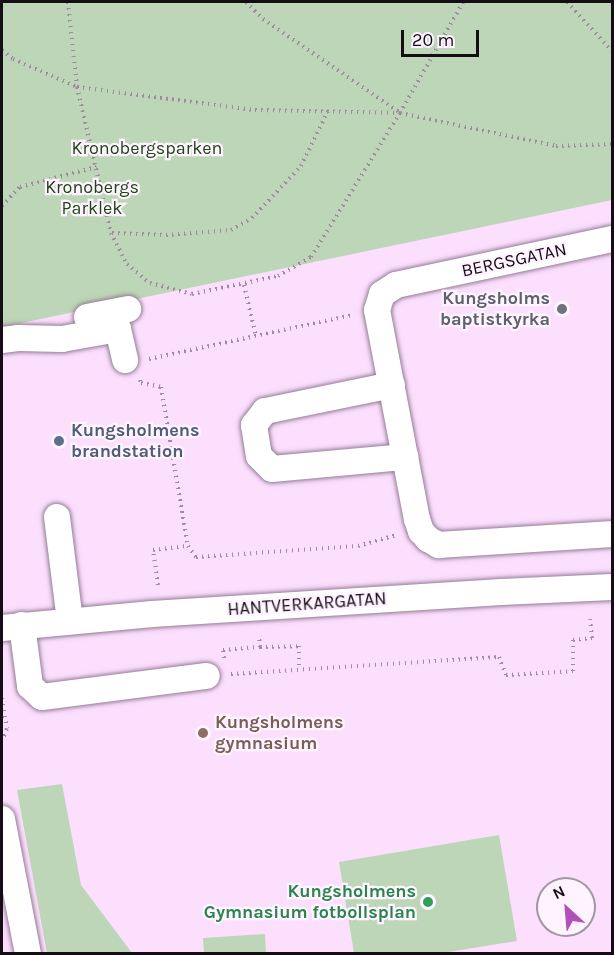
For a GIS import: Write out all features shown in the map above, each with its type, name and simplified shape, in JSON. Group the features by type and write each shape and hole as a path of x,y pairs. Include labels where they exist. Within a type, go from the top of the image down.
{"street":[{"name":"BERGSGATAN","path":"380,302 396,285 612,239"},
{"path":"380,302 405,457 421,531 428,539 439,545 612,534"},
{"path":"10,339 59,322 128,309"},
{"path":"10,339 62,339 118,329 131,361"},
{"path":"392,385 265,411 254,425 259,456 272,469 405,457"},
{"path":"57,517 70,621"},
{"name":"HANTVERKARGATAN","path":"12,626 501,592 612,588"},
{"path":"12,626 30,686 42,697 207,676"},
{"path":"2,819 28,954"}],"path":[{"path":"68,2 77,87 111,233 127,264 150,283 192,294 244,285 278,276 311,257 400,113 463,2"},
{"path":"246,2 263,19 400,113"},
{"path":"567,2 612,51"},
{"path":"2,50 12,58 77,87 255,110 400,113 556,146 612,144"},
{"path":"111,233 166,235 231,230 252,219 301,166 328,111"},
{"path":"2,206 20,187 96,167"},
{"path":"244,285 256,336"},
{"path":"380,302 256,336 131,361 141,383 161,387 188,546 196,557 358,546 387,536"},
{"path":"158,585 153,550 188,546"},
{"path":"299,668 299,646 224,650 226,675 299,668 499,657 506,675 573,671 573,639 592,638 590,619"},
{"path":"259,636 260,647"},
{"path":"2,698 7,729 2,740"}],"green space":[{"name":"Kronobergsparken","path":"2,2 612,2 612,200 2,327"},
{"path":"62,784 81,885 132,953 47,953 17,790"},
{"name":"Kungsholmens Gymnasium fotbollsplan","path":"499,835 517,941 442,953 354,953 339,862"},
{"path":"265,934 266,953 204,953 203,938"}],"place":[{"name":"Kungsholms baptistkyrka","path":"562,309"},
{"name":"Kungsholmens brandstation","path":"59,441"},
{"name":"Kungsholmens gymnasium","path":"203,733"},
{"name":"Kungsholmens Gymnasium fotbollsplan","path":"428,902"}],"park label":[{"name":"Kronobergs Parklek","path":"92,198"}]}
